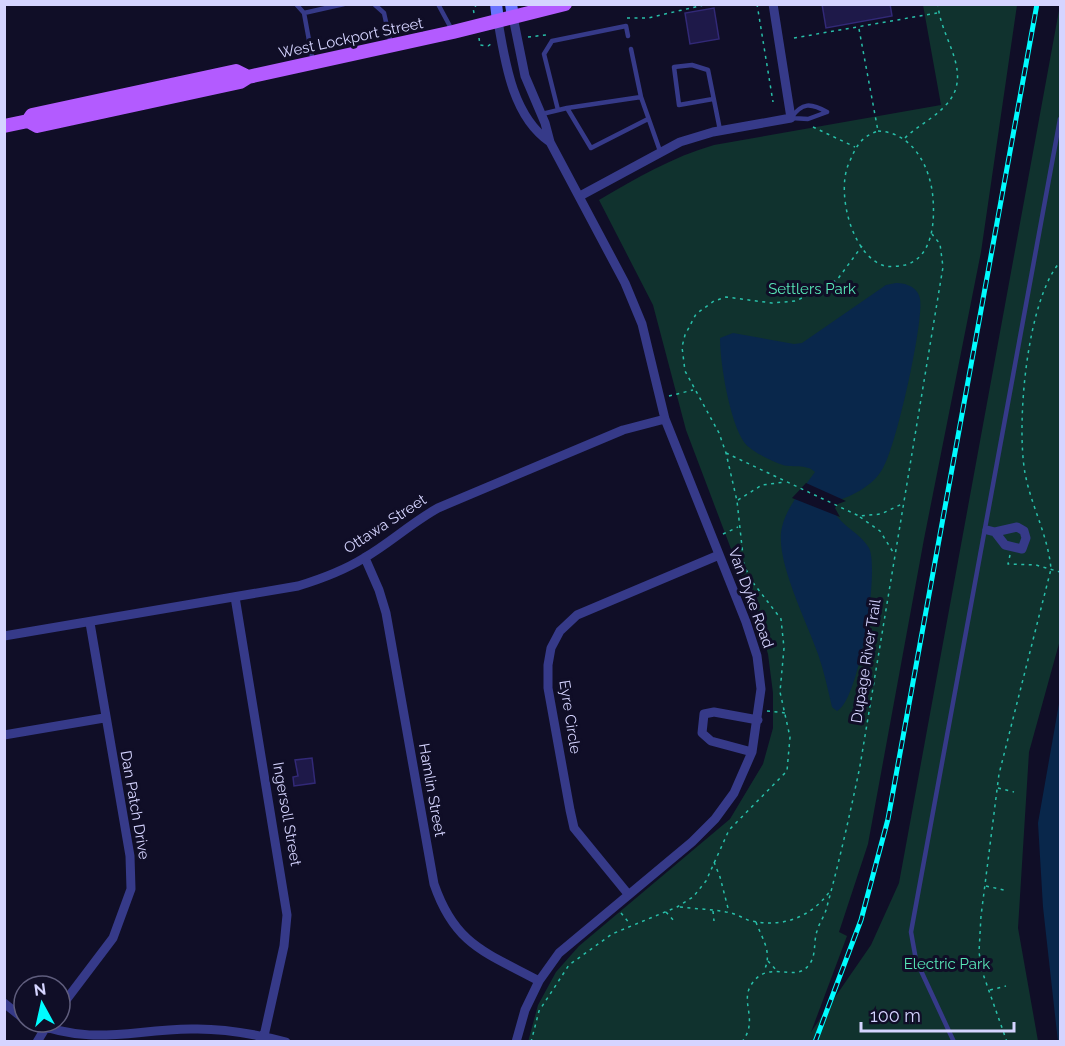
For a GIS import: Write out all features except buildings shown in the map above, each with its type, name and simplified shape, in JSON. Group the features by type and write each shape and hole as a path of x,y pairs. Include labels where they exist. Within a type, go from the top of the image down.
{"main road":[{"name":"West Lockport Street","path":"4,126 28,121 32,115 236,71 248,77 498,21 512,11 565,4"}],"street":[{"name":"Van Dyke Road","path":"496,4 504,55 520,103 535,132 550,142"},
{"path":"580,196 680,142 720,130 792,118 772,4"},
{"name":"Van Dyke Road","path":"512,11 525,76 531,95 542,114 550,142 626,283 642,324 666,419 757,656 761,689 752,752 734,793 715,819 692,842 559,952 539,981 525,1010 516,1041"},
{"name":"Ottawa Street","path":"4,636 298,586 330,576 365,558 411,523 438,508 623,430 666,419"},
{"path":"1014,527 1024,531 1026,538 1022,549 1005,545 991,531 1014,527"},
{"name":"Eyre Circle","path":"628,894 574,828 548,688 551,648 560,631 578,615 719,555"},
{"name":"Hamlin Street","path":"365,558 386,613 434,884 443,911 457,931 478,948 539,981"},
{"name":"Ingersoll Street","path":"235,597 287,915 284,946 264,1036"},
{"name":"Dan Patch Drive","path":"72,992 113,938 131,889 130,856 90,623"},
{"path":"752,752 711,741 702,733 701,724 704,714 714,712 759,715"},
{"path":"4,735 105,718"},
{"path":"71,1034 90,1040 114,1040 189,1029 226,1030 286,1041"}],"lane":[{"path":"296,4 304,13 313,63"},
{"path":"304,13 344,4"},
{"path":"374,4 384,13 391,46"},
{"path":"438,4 453,32"},
{"path":"558,110 544,54 552,41 626,26 628,36"},
{"path":"631,49 641,97 660,151"},
{"path":"713,99 679,105 674,68 692,65 708,70 720,130"},
{"path":"542,114 641,97"},
{"path":"806,105 815,106 827,112 808,119 792,118 799,107 806,105"},
{"path":"567,108 591,148 648,119"},
{"path":"954,1041 916,960 911,932 991,531 1060,119"}],"path":[{"path":"474,11 473,8 478,4"},
{"path":"757,4 773,102"},
{"path":"904,139 948,104 957,88 957,59 938,13 938,4"},
{"path":"794,38 938,13"},
{"path":"858,28 862,34 878,131"},
{"path":"480,42 480,45 489,44"},
{"path":"811,125 856,147"},
{"path":"878,131 890,132 904,139 917,154 928,173 933,201 932,234 921,256 912,263 901,266 881,265 862,246 850,222 844,187 846,168 860,140 878,131"},
{"name":"Dupage River Trail","path":"764,972 799,972 810,964 814,954 816,934 826,912 860,766 943,267 940,244 932,234"},
{"path":"531,1041 539,1011 569,965 590,948 630,924 677,907 693,897 705,881 729,830 787,771 790,737 787,713 780,692 784,648 781,619 750,580 744,565 738,527 737,501 726,453 685,371 682,347 690,324 704,306 726,297 772,303 803,299 837,280 862,246"},
{"path":"1007,1041 982,971 979,952 997,787 1051,569 1047,541 1025,474 1021,404 1042,291 1060,262"},
{"path":"663,398 694,389"},
{"path":"726,453 859,516 880,531 894,553"},
{"path":"737,501 762,485 785,482"},
{"path":"859,516 881,514 902,504"},
{"path":"712,538 738,527"},
{"path":"1011,548 1008,564 1060,572"},
{"path":"759,715 787,713"},
{"path":"997,787 1014,792"},
{"path":"713,861 720,877 729,912"},
{"path":"985,886 1004,890"},
{"path":"677,907 729,912 756,921 776,922 800,917 821,904 830,890"},
{"path":"615,905 630,924"},
{"path":"712,910 714,921"},
{"path":"665,911 674,921"},
{"path":"741,1041 751,1024 749,991 764,972 768,960 767,946 756,921"},
{"path":"768,960 777,971"},
{"path":"990,990 1006,986"}],"green space":[{"name":"Settlers Park","path":"923,5 1017,5 981,252 924,539 868,844 839,932 847,936 811,1032 871,945 899,883 1060,5 1060,640 1029,752 1018,928 1038,1041 528,1042 538,1005 556,972 579,946 730,819 763,764 773,728 773,693 768,654 756,615 686,430 653,305 599,200 669,162 714,145 941,105"}],"water":[{"path":"896,283 907,285 917,291 920,299 920,312 913,357 895,436 883,468 874,480 856,493 836,501 832,507 839,519 865,542 872,561 870,606 860,661 853,685 845,702 837,711 832,707 818,654 787,572 781,540 784,519 815,472 811,469 776,462 755,452 744,442 734,421 727,392 720,338 733,333 794,344 802,343 886,285"},
{"path":"1060,698 1060,1041 1058,1042 1043,907 1038,823"}],"pier":[{"path":"806,483 846,501 835,508 840,517 792,498"}],"railway":[{"path":"815,1042 861,920 888,819 1037,4"}],"park label":[{"name":"Electric Park","path":"947,964"}]}
